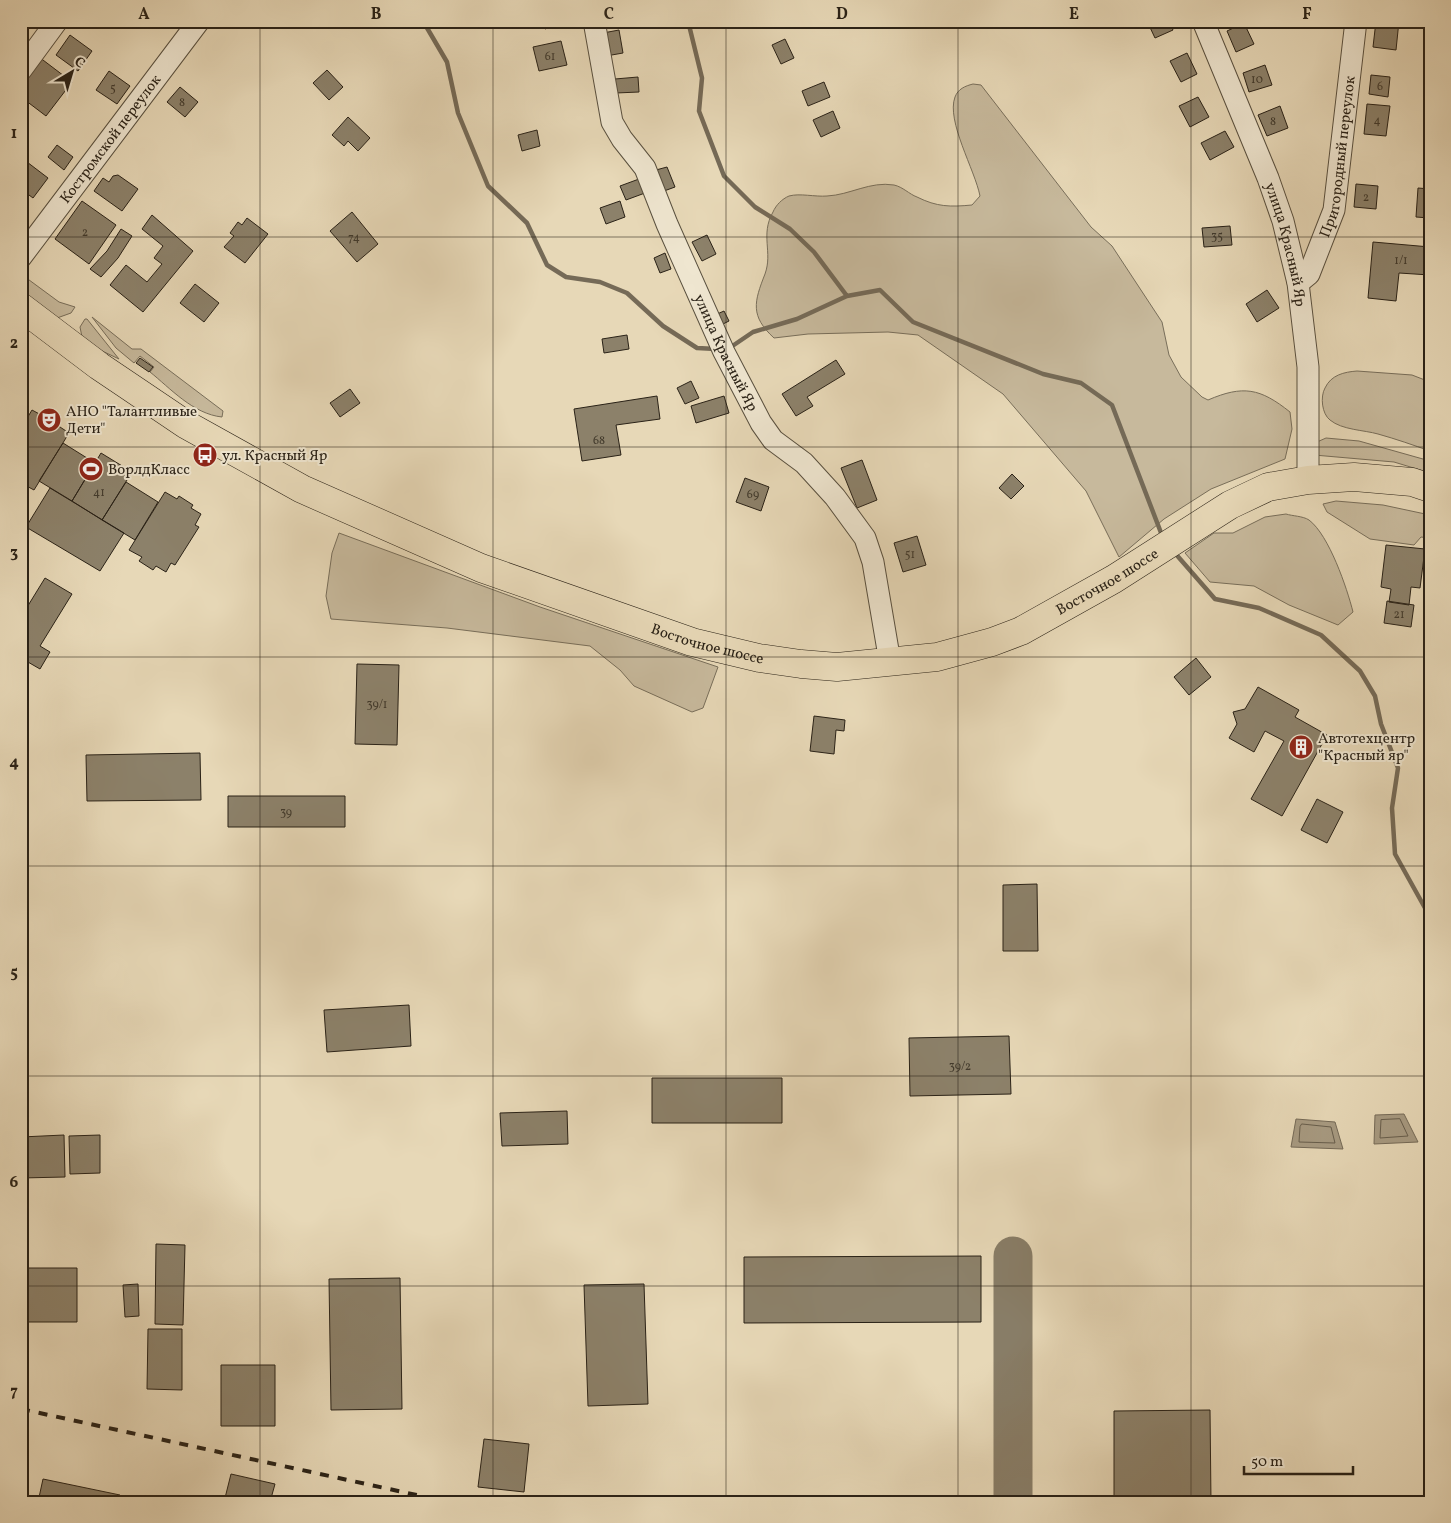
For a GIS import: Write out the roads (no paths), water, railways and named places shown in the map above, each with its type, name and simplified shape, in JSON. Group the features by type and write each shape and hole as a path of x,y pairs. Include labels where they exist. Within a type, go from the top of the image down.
{"main road":[{"name":"Восточное шоссе","path":"21,307 100,366 213,441 302,489 481,568 692,642 759,658 837,667 937,657 962,651 1021,631 1144,560 1230,505 1268,487 1308,480 1354,477 1424,485"}],"street":[{"path":"21,70 57,21"},
{"name":"Костромской переулок","path":"21,257 199,21"},
{"name":"улица Красный Яр","path":"594,21 612,122 645,168 667,224 720,344 761,423 772,440 804,463 836,497 865,538 872,562 890,662"},
{"name":"улица Красный Яр","path":"1203,21 1284,221 1298,283 1308,367 1308,480"},
{"name":"Пригородный переулок","path":"1298,283 1309,274 1334,210 1356,21"}],"water":[{"path":"1404,1114 1418,1142 1374,1144 1375,1115"},
{"path":"1296,1119 1335,1122 1343,1149 1291,1147"}],"waterway":[{"path":"423,21 447,62 458,113 488,186 527,223 547,265 566,277 600,282 627,293 663,326 697,348 716,349"},
{"path":"688,21 702,78 699,111 724,176 755,207 790,229 814,252 847,296 880,290 913,322 1043,374 1081,383 1112,405 1163,538"},
{"path":"728,349 753,332 797,319 847,296"},
{"path":"1174,552 1215,599 1259,608 1321,635 1360,671 1375,696 1381,724 1398,768 1392,808 1395,854 1430,917"}],"railway":[{"path":"21,1409 449,1502"}],"place":[{"name":"АНО \"Талантливые Дети\"","path":"49,420"},
{"name":"ул. Красный Яр","path":"205,455"},
{"name":"ВорлдКласс","path":"91,469"},
{"name":"Автотехцентр \"Красный яр\"","path":"1301,747"}]}
